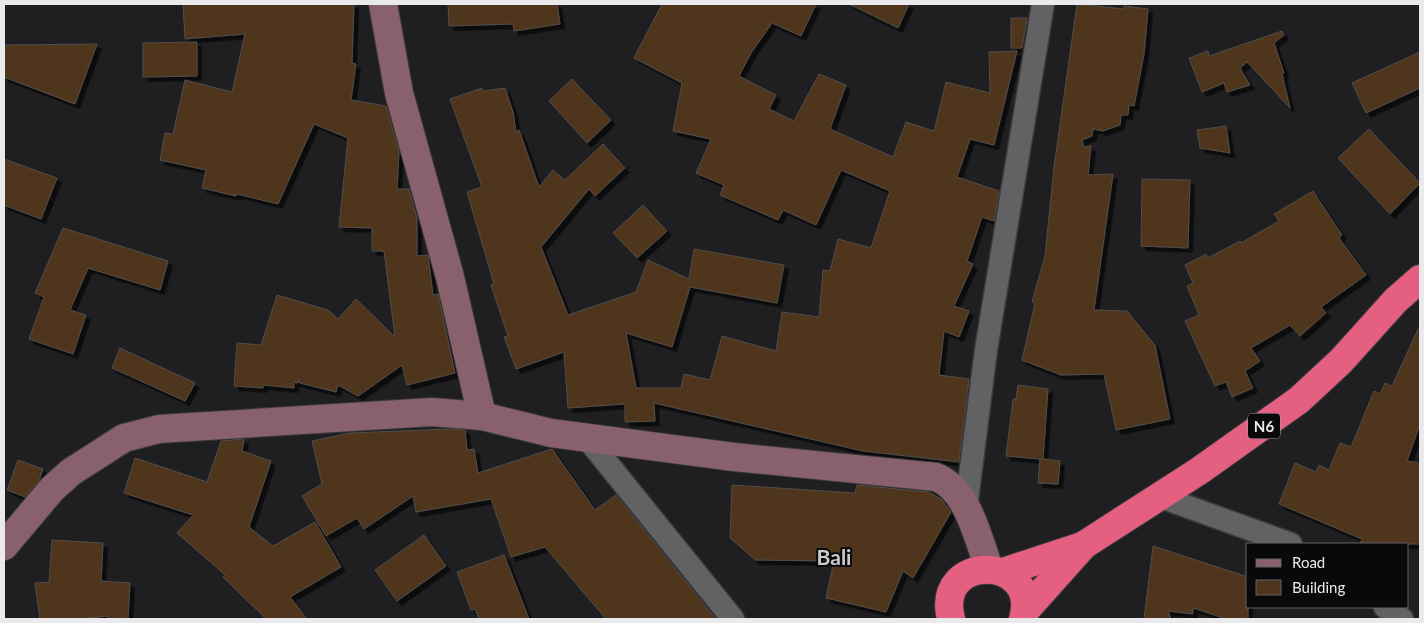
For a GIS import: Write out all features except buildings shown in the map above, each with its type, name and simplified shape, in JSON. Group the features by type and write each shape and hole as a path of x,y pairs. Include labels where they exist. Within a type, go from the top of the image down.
{"highway":[{"name":"N6","path":"1024,615 1084,545 1199,471 1299,400 1341,361 1396,300 1420,278"},
{"name":"N6","path":"950,619 949,604 953,589 974,570 996,570 1084,545"},
{"name":"N6","path":"996,570 1016,581 1023,595 1024,615"}],"street":[{"path":"383,4 399,93 450,277 482,416"},
{"path":"966,508 986,350 1043,4"},
{"path":"4,546 52,489 71,472 124,438 160,429 432,412 482,416 551,433 734,456 936,477 952,486 966,508 996,570"},
{"path":"586,437 733,619"},
{"path":"1158,496 1288,543"},
{"path":"1386,608 1402,619"},
{"path":"1408,619 1420,612"}],"district":[{"name":"Bali","path":"834,556"}]}
